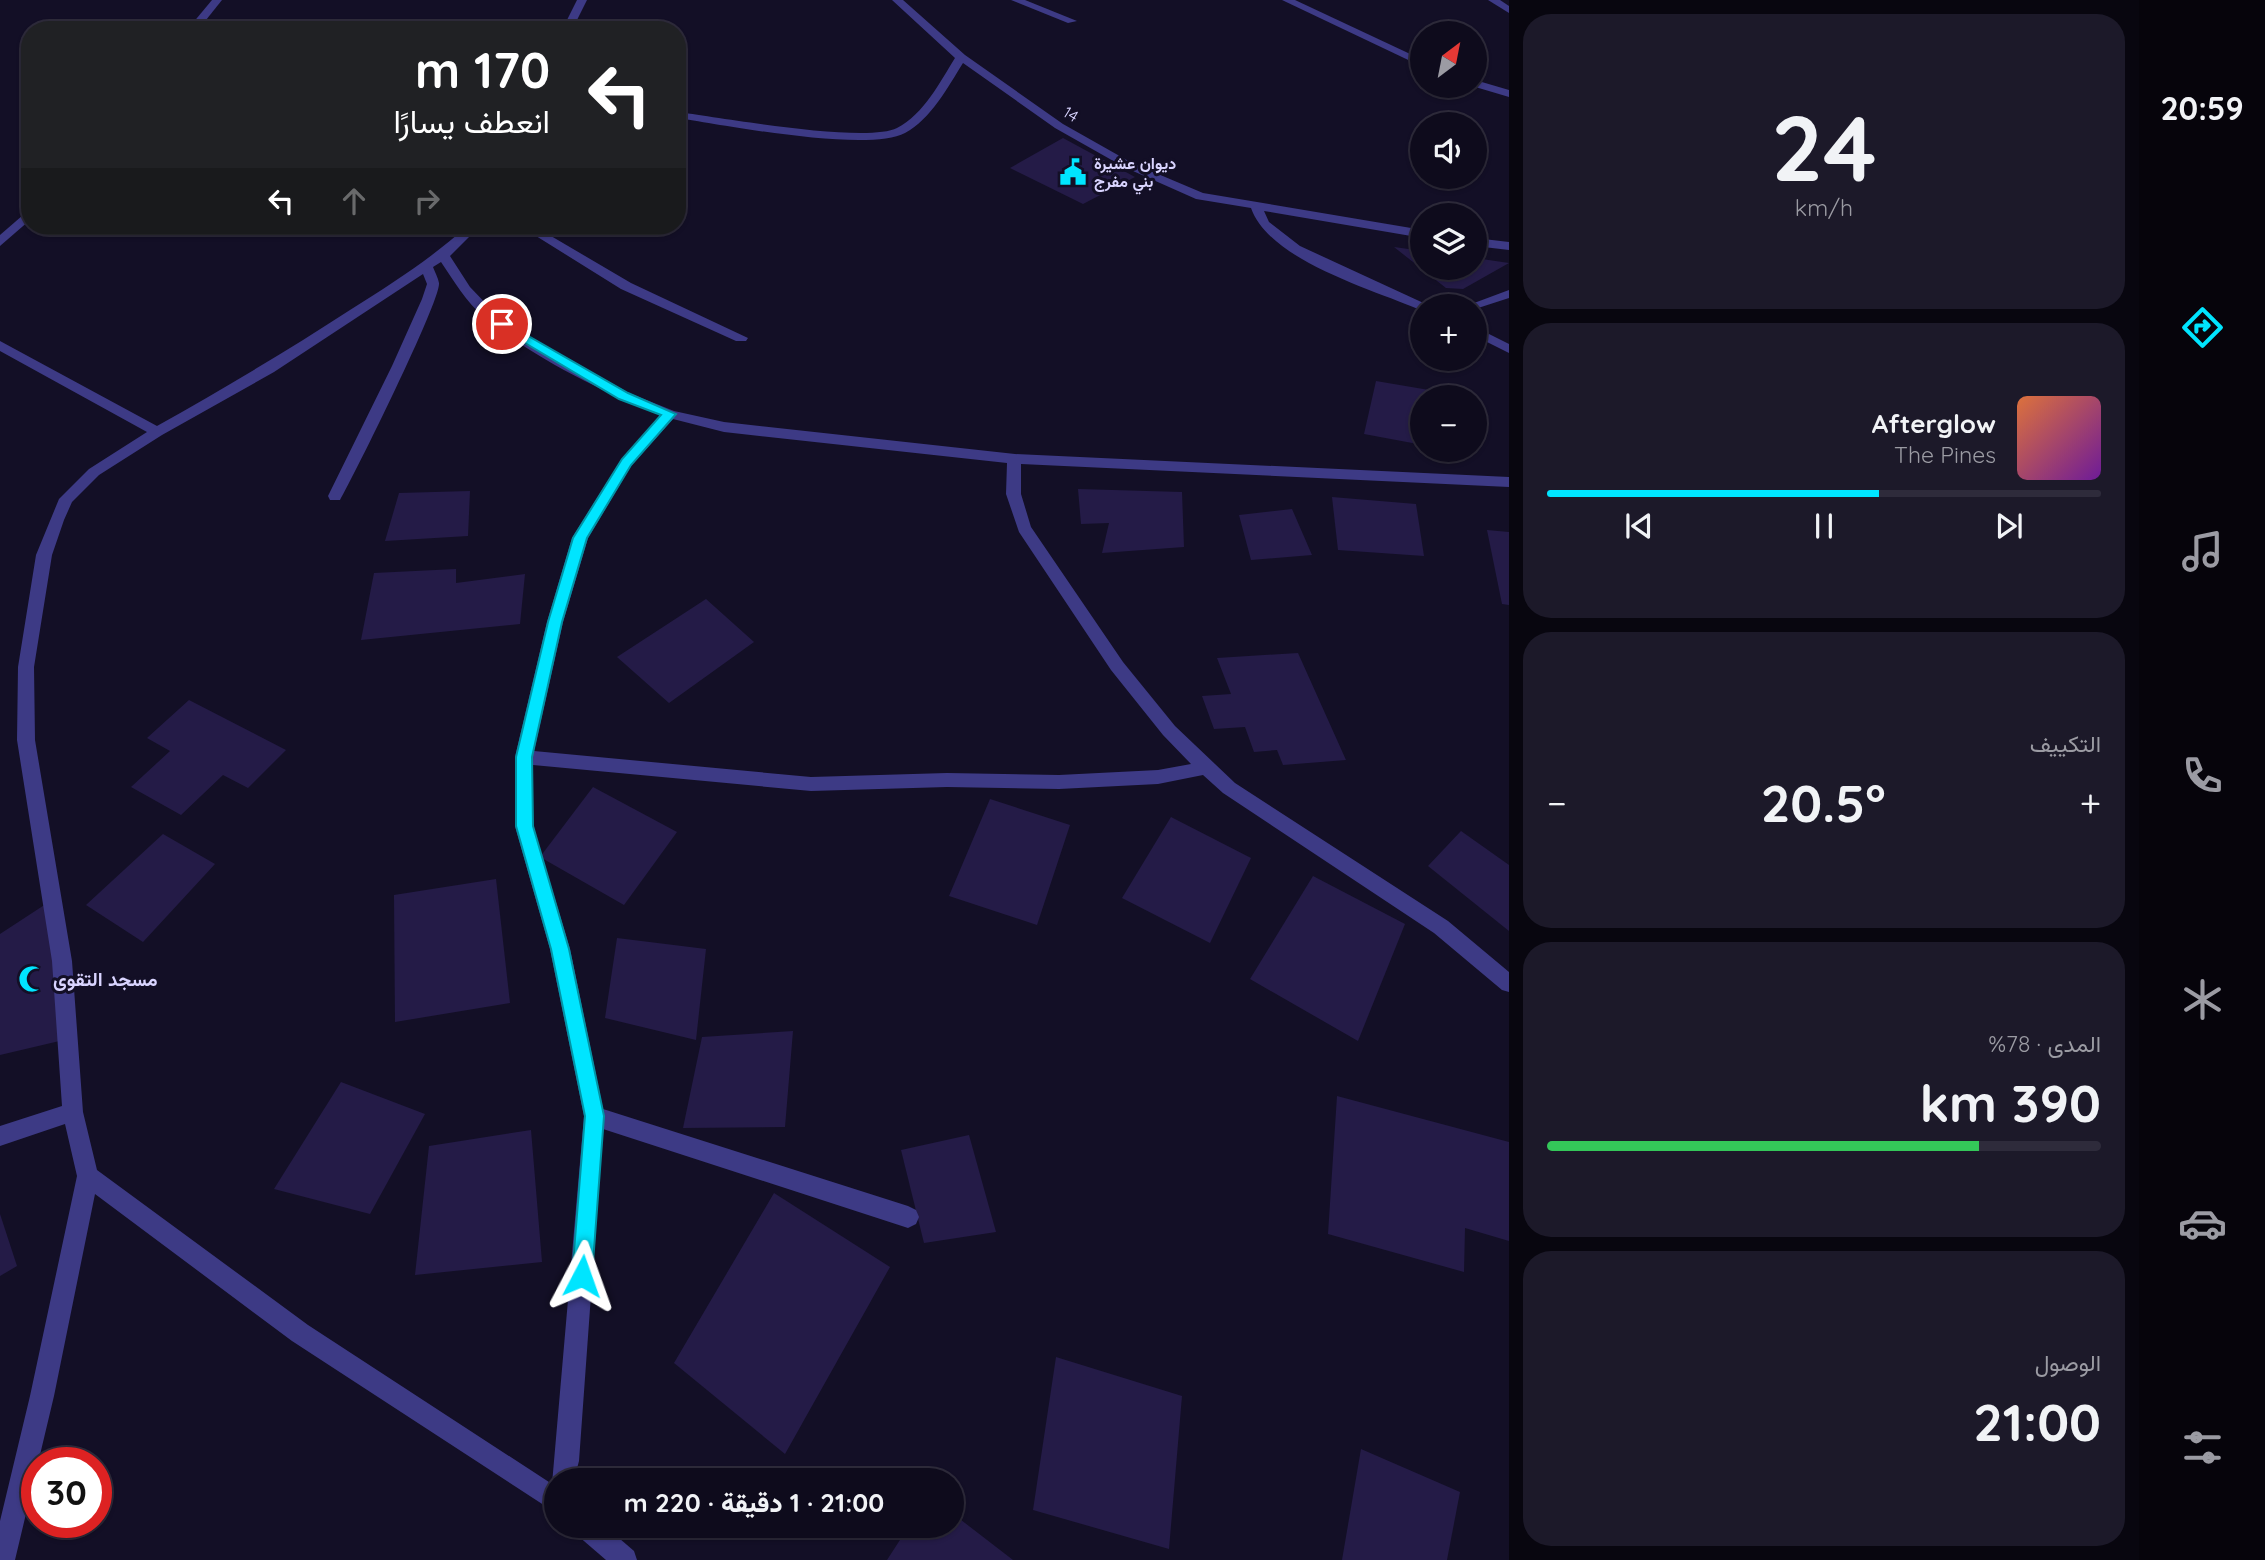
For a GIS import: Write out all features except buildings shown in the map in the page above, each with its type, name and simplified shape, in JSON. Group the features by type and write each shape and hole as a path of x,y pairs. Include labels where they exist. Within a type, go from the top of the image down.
{"street":[{"path":"200,21 217,0"},
{"path":"572,21 582,0"},
{"name":"14","path":"897,0 961,57 1059,126 1128,165 1200,196 1410,232"},
{"path":"1016,0 1072,21"},
{"path":"1287,0 1410,58"},
{"path":"1493,0 1509,10"},
{"path":"686,115 823,134 888,134 900,131 922,112 961,57"},
{"path":"1504,92 1509,79"},
{"path":"1256,206 1263,224 1280,239 1321,262 1410,300"},
{"path":"0,242 21,222"},
{"path":"3,1560 42,1396 88,1176 73,1112 62,961 26,740 26,667 44,555 55,520 66,499 94,472 157,432 269,369 426,266 464,235"},
{"path":"541,235 626,286 741,338"},
{"path":"1487,243 1509,246"},
{"path":"443,254 465,289 518,336 624,396 670,414 724,427 1015,458 1509,482"},
{"path":"335,496 400,366 428,299 433,285 426,266"},
{"path":"1487,301 1509,294"},
{"path":"1487,337 1509,349"},
{"path":"0,345 157,432"},
{"path":"565,1468 580,1317 594,1116 560,949 524,826 524,757 555,622 580,538 626,463 670,414"},
{"path":"1015,458 1012,467 1012,494 1024,528 1156,717 1205,768 1263,811 1441,927 1509,984"},
{"path":"524,757 811,784 947,780 1059,782 1158,777 1205,768"},
{"path":"0,1136 73,1112"},
{"path":"594,1116 908,1217"},
{"path":"88,1176 300,1333 544,1493"},
{"path":"600,1538 625,1560"}],"place":[{"name":"ديوان عشيرة بني مفرج","path":"1073,172"},
{"name":"مسجد التقوى","path":"32,979"}],"route":[{"path":"502,324 579,372 624,396 670,414 626,463 580,538 555,622 524,757 524,826 560,949 594,1116 582,1276"}]}
